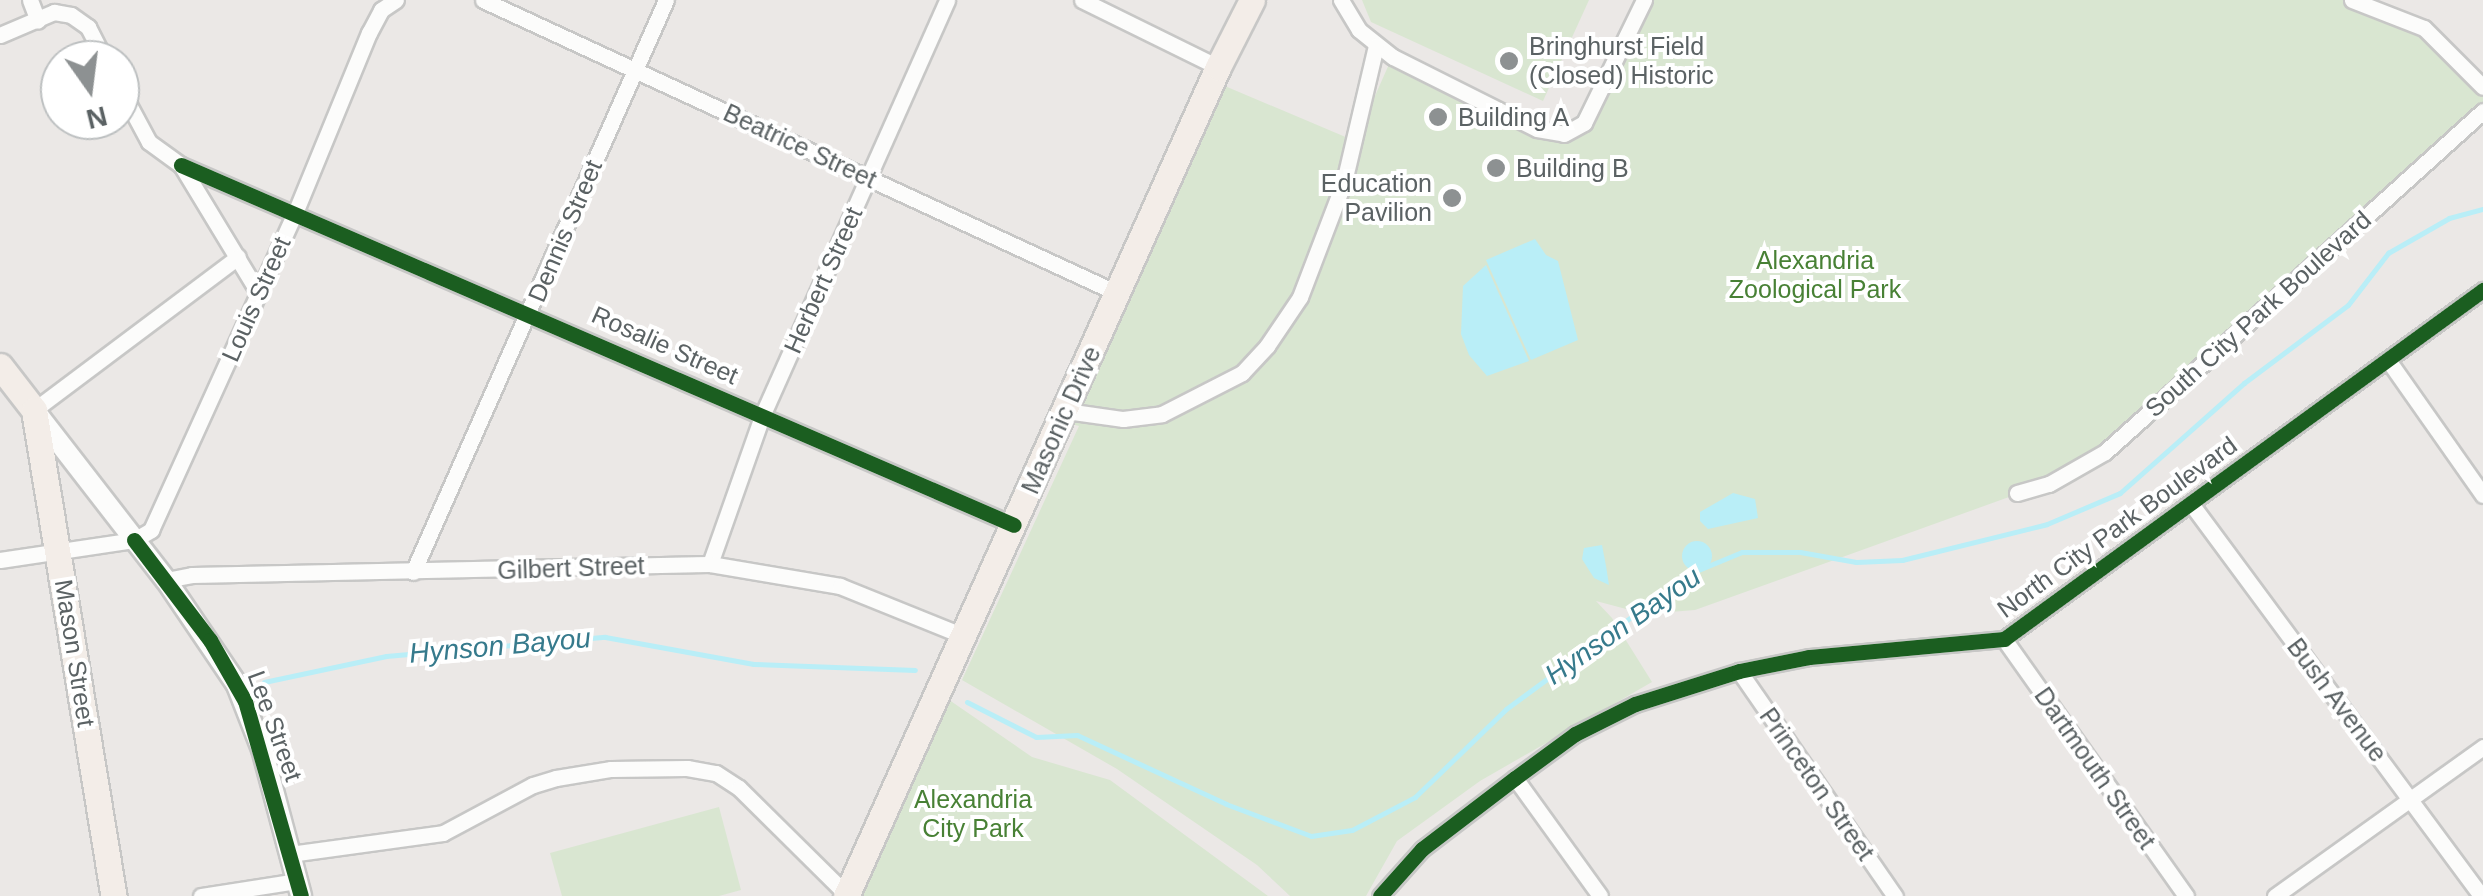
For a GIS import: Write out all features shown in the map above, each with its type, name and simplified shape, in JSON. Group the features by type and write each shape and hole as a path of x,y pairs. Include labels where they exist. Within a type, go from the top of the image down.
{"main road":[{"name":"Masonic Drive","path":"847,895 1218,67 1252,0"},
{"name":"Lee Street","path":"0,366 34,410"},
{"name":"Mason Street","path":"34,410 114,896"}],"street":[{"path":"30,0 38,20"},
{"name":"Louis Street","path":"134,540 151,530 295,214 369,33 381,10 396,0"},
{"name":"Beatrice Street","path":"483,0 1117,293"},
{"name":"Dennis Street","path":"413,572 666,0"},
{"name":"Herbert Street","path":"710,564 762,416 947,0"},
{"path":"1082,0 1218,67"},
{"path":"1341,0 1358,30 1376,46 1537,129 1564,134 1584,123 1644,0"},
{"path":"2352,0 2424,28 2483,87"},
{"path":"0,35 54,12 71,15 88,27 95,40"},
{"path":"1066,411 1122,419 1162,414 1242,373 1267,346 1300,297 1344,182 1376,46"},
{"name":"South City Park Boulevard","path":"2017,492 2049,484 2105,452 2483,111"},
{"path":"140,125 149,142 181,166 259,294"},
{"name":"Rosalie Street","path":"181,166 1014,524"},
{"path":"34,410 238,257"},
{"name":"North City Park Boulevard","path":"1380,896 1422,850 1514,778 1575,734 1635,704 1740,671 1809,657 2004,639 2483,290"},
{"path":"2388,360 2483,495"},
{"name":"Lee Street","path":"34,410 210,640 245,701 298,889"},
{"name":"Bush Avenue","path":"2192,505 2482,896"},
{"path":"0,560 134,540"},
{"name":"Gilbert Street","path":"166,580 192,575 710,564 840,586 964,636"},
{"name":"Dartmouth Street","path":"2004,639 2186,896"},
{"name":"Princeton Street","path":"1740,671 1894,896"},
{"path":"2275,896 2483,747"},
{"path":"290,854 443,832 533,784 556,778 624,768 687,768 716,773 739,788 847,895"},
{"path":"1514,778 1600,896"},
{"path":"201,896 298,889"}],"green space":[{"name":"Bringhurst Field (Closed) Historic","path":"1362,0 1589,0 1543,101 1371,22"},
{"name":"Alexandria Zoological Park","path":"1645,0 2345,0 2425,29 2483,96 2483,119 2104,452 2048,483 1695,610 1645,614 1596,601 1612,618 1652,682 1480,781 1397,841 1366,896 1290,896 1257,865 1117,769 962,680 1079,426 1068,423 1213,81 1355,141 1390,62 1538,131 1576,131"},
{"name":"Alexandria City Park","path":"939,693 1032,757 1110,780 1268,896 851,896"},
{"path":"719,807 741,890 719,896 562,896 550,853"}],"water":[{"path":"1535,239 1546,255 1558,261 1578,340 1531,360 1486,260"},
{"path":"1486,265 1529,361 1487,376 1469,355 1461,334 1463,286"},
{"path":"1733,493 1755,499 1758,518 1708,529 1700,521 1700,512"},
{"path":"1697,541 1711,550 1712,556 1703,570 1697,571 1683,562 1682,556 1691,542"},
{"path":"1602,545 1609,585 1594,578 1582,559 1584,548"}],"waterway":[{"name":"Hynson Bayou","path":"967,702 1036,737 1077,735 1226,804 1311,836 1352,830 1415,797 1506,709 1691,573 1742,552 1800,552 1856,562 1902,560 2047,524 2120,493 2244,383 2348,305 2388,253 2449,218 2483,209"},
{"name":"Hynson Bayou","path":"264,682 386,656 605,637 754,664 915,670"}],"cycle path":[{"path":"181,165 1014,525"},
{"path":"1380,896 1422,849 1515,778 1575,734 1635,704 1739,671 1809,657 2004,639 2483,290"},
{"path":"134,540 210,640 245,701 301,896"}],"place":[{"name":"Bringhurst Field (Closed) Historic","path":"1509,61"},
{"name":"Building A","path":"1438,117"},
{"name":"Building B","path":"1496,168"},
{"name":"Education Pavilion","path":"1452,198"}]}
